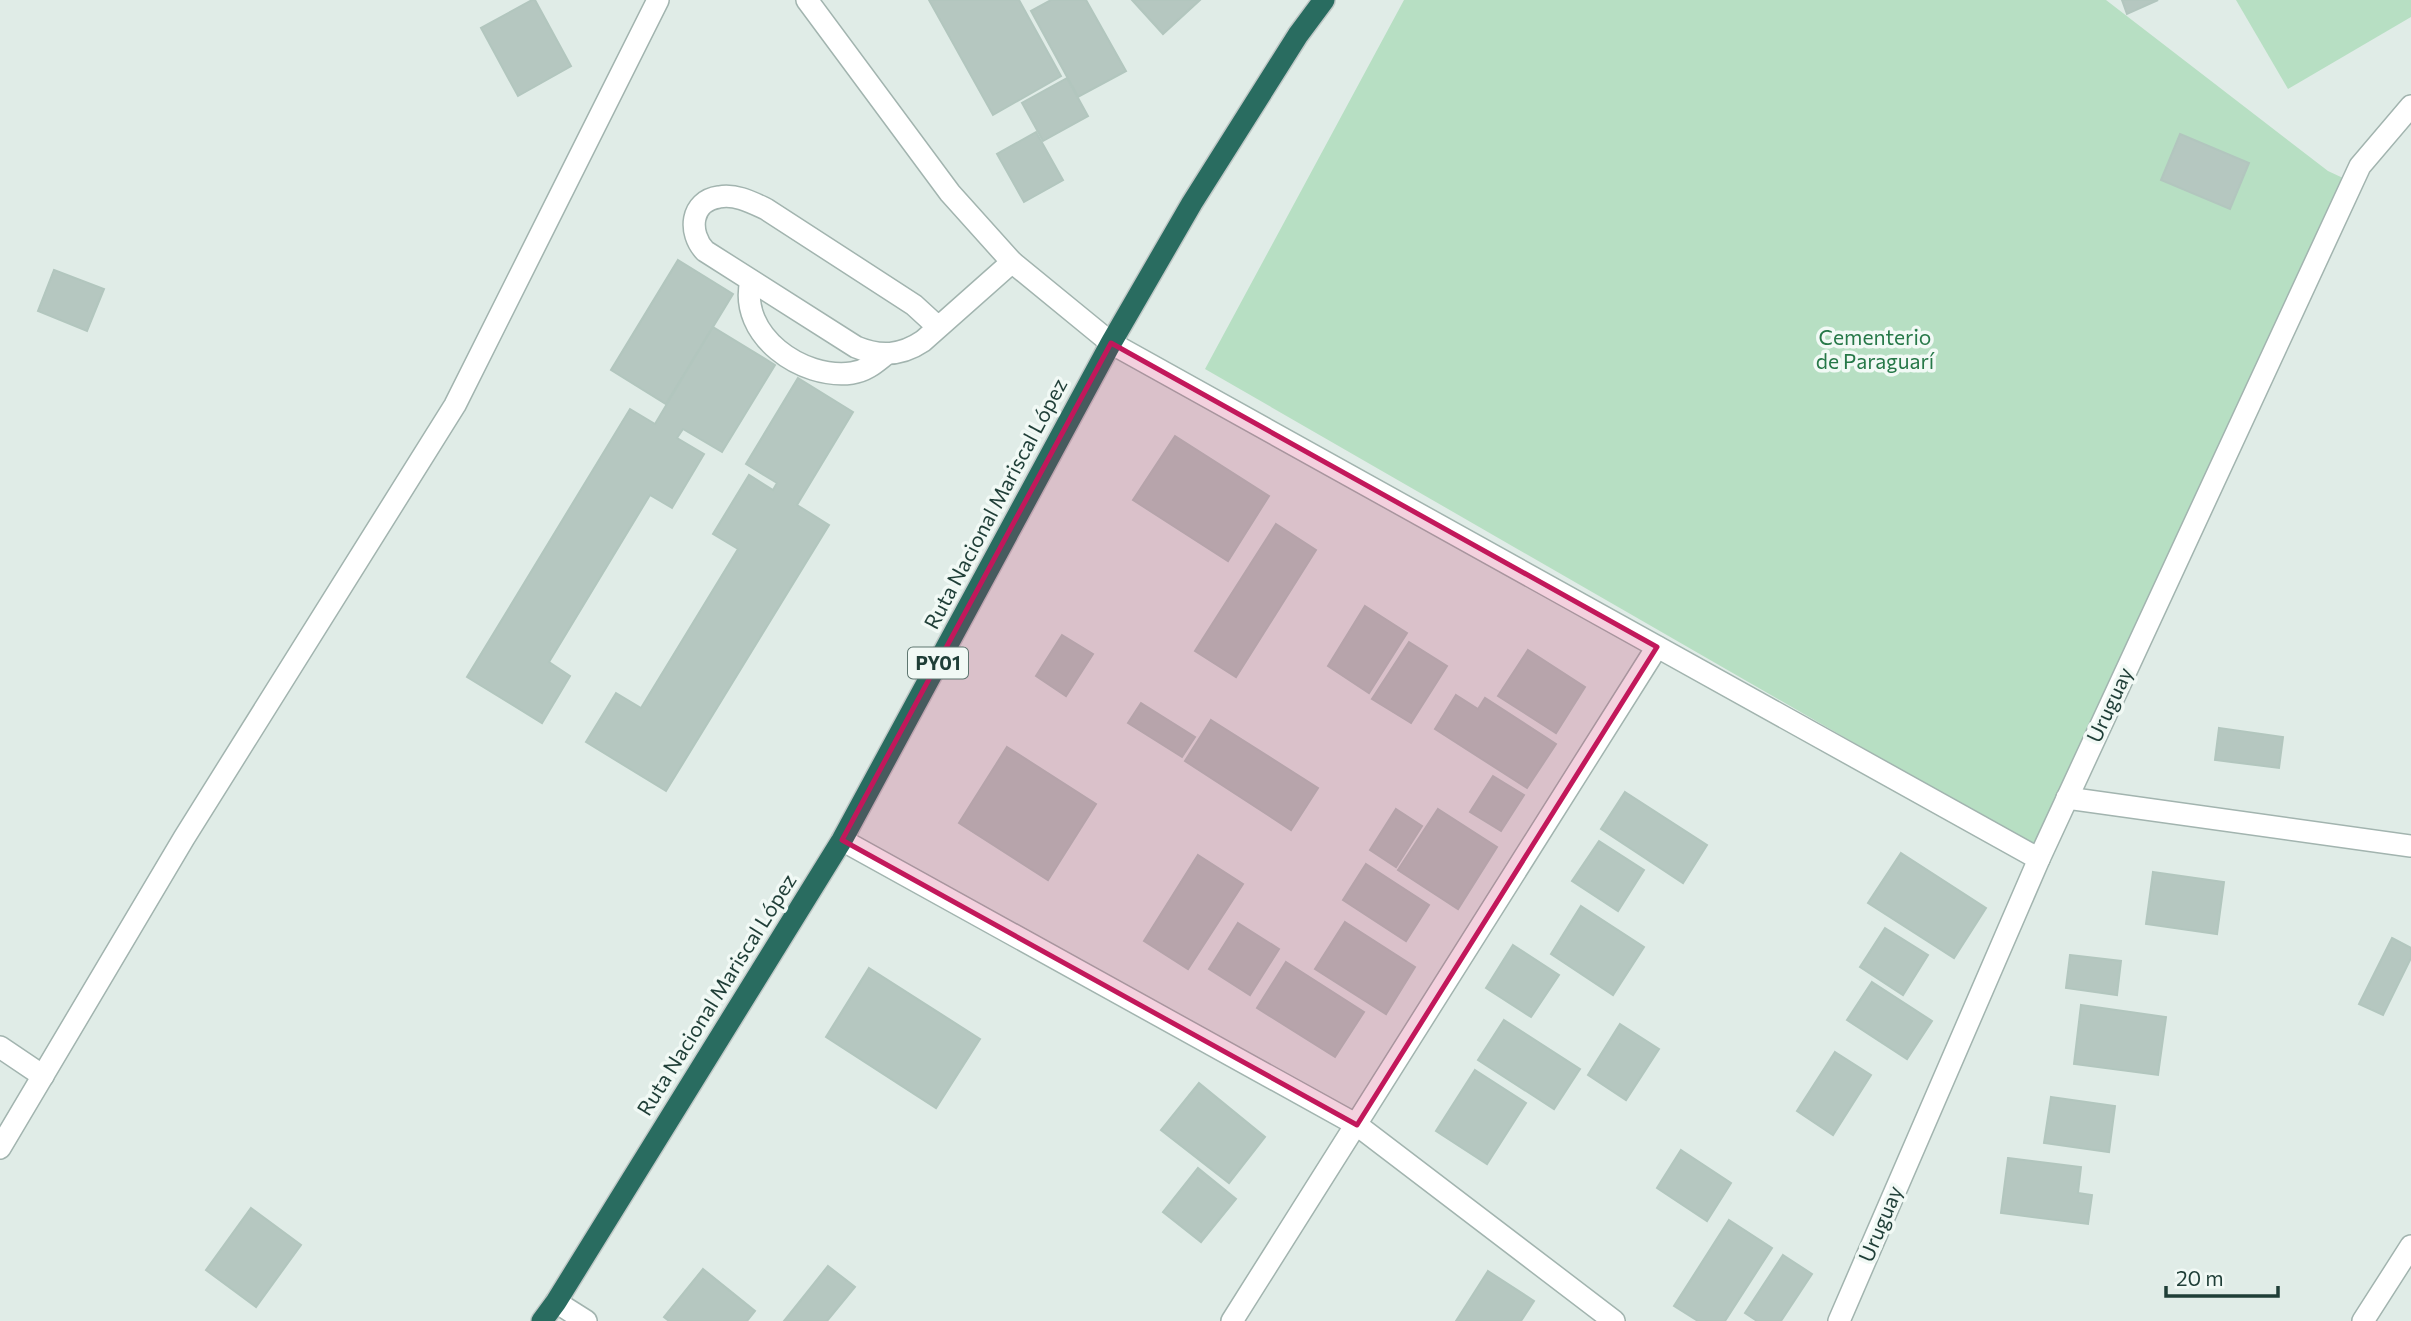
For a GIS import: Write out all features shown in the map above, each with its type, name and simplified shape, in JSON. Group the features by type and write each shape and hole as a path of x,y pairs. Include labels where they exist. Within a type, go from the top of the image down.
{"highway":[{"name":"Ruta Nacional Mariscal López","path":"542,1321 842,840 1111,343 1192,203 1298,35 1324,0"}],"street":[{"path":"0,1148 191,826 455,405 658,0"},
{"path":"807,0 950,193 1012,262 1111,343 2039,859"},
{"name":"Uruguay","path":"1839,1321 2039,859 2360,166 2411,106"},
{"path":"938,327 914,305 766,209 740,197 720,196 702,205 696,213 693,223 697,243 705,251 856,347 870,353 885,355 911,349 938,327 1012,262"},
{"path":"751,281 749,302 756,326 767,339 802,365 830,373 853,373 869,368 885,355"},
{"path":"1232,1321 1657,647"},
{"path":"2067,798 2411,846"},
{"path":"842,840 1357,1125 1614,1321"},
{"path":"0,1047 43,1076"},
{"path":"2363,1321 2411,1246"},
{"path":"556,1302 586,1321"}],"highlighted area":[{"path":"1111,343 1657,647 1357,1125 842,840"}],"green space":[{"name":"Cementerio de Paraguarí","path":"1404,0 2106,0 2328,171 2343,178 2033,846 1205,369"},
{"path":"2236,0 2411,0 2411,17 2288,89"}],"building":[{"path":"535,0 571,66 518,96 481,28"},
{"path":"929,0 1019,0 1061,76 993,115"},
{"path":"1051,0 1086,0 1126,71 1078,97 1031,11"},
{"path":"1132,0 1200,0 1163,34"},
{"path":"2122,0 2158,0 2127,14"},
{"path":"1067,78 1088,116 1043,141 1022,103"},
{"path":"1036,132 1063,180 1024,202 997,154"},
{"path":"2180,134 2249,163 2230,209 2161,180"},
{"path":"678,260 733,294 666,404 611,370"},
{"path":"54,270 104,289 87,331 38,311"},
{"path":"713,327 775,365 722,452 683,429 677,438 704,454 672,508 650,495 549,662 570,676 542,723 467,677 630,409 655,424"},
{"path":"798,378 853,412 797,505 829,525 666,791 586,742 616,693 641,708 738,549 713,534 749,475 773,490 777,483 746,464"},
{"path":"1175,436 1269,496 1228,561 1133,500"},
{"path":"1276,524 1316,550 1236,677 1195,651"},
{"path":"1365,606 1407,633 1369,693 1328,666"},
{"path":"1062,635 1093,654 1066,696 1036,676"},
{"path":"1409,642 1447,666 1411,723 1372,699"},
{"path":"1528,650 1585,687 1556,733 1498,696"},
{"path":"1456,695 1478,709 1485,698 1556,744 1527,788 1435,729"},
{"path":"1141,703 1195,737 1182,757 1128,723"},
{"path":"1211,720 1318,788 1291,830 1185,761"},
{"path":"2219,728 2283,737 2279,768 2215,760"},
{"path":"1007,747 1096,804 1048,880 959,823"},
{"path":"1493,776 1524,795 1501,831 1470,812"},
{"path":"1625,792 1707,845 1683,883 1601,829"},
{"path":"1396,809 1422,826 1396,867 1370,850"},
{"path":"1438,809 1497,847 1458,909 1398,870"},
{"path":"1599,841 1644,870 1618,911 1572,881"},
{"path":"1901,853 1986,908 1954,958 1868,903"},
{"path":"1198,855 1243,884 1188,969 1144,941"},
{"path":"1366,864 1429,905 1406,941 1343,900"},
{"path":"2153,872 2224,882 2217,934 2146,924"},
{"path":"1581,906 1644,947 1613,995 1551,954"},
{"path":"1345,922 1415,967 1386,1014 1315,969"},
{"path":"1238,923 1279,949 1250,995 1209,969"},
{"path":"1885,928 1928,955 1903,995 1860,967"},
{"path":"2392,938 2411,948 2411,958 2383,1015 2359,1004"},
{"path":"1513,945 1559,975 1531,1017 1486,988"},
{"path":"2070,955 2121,961 2117,995 2066,988"},
{"path":"1286,962 1364,1012 1335,1057 1257,1008"},
{"path":"869,968 980,1039 936,1108 826,1037"},
{"path":"1872,982 1932,1021 1907,1059 1847,1020"},
{"path":"2081,1005 2166,1017 2158,1075 2074,1064"},
{"path":"1504,1020 1580,1069 1554,1109 1478,1060"},
{"path":"1620,1024 1659,1049 1626,1100 1588,1075"},
{"path":"1835,1052 1871,1075 1833,1135 1797,1111"},
{"path":"1475,1070 1526,1103 1487,1164 1436,1131"},
{"path":"1199,1083 1265,1137 1229,1183 1161,1130"},
{"path":"2051,1097 2115,1106 2109,1152 2044,1143"},
{"path":"1681,1150 1731,1183 1707,1221 1657,1188"},
{"path":"2008,1158 2081,1167 2078,1193 2092,1195 2088,1224 2001,1213"},
{"path":"1198,1168 1236,1199 1201,1242 1163,1212"},
{"path":"251,1208 301,1245 256,1307 206,1270"},
{"path":"1729,1220 1772,1248 1725,1321 1698,1321 1674,1306"},
{"path":"1783,1255 1812,1274 1781,1321 1757,1321 1745,1313"},
{"path":"828,1266 855,1287 827,1321 784,1321"},
{"path":"703,1269 755,1311 747,1321 669,1321 664,1317"},
{"path":"1488,1271 1534,1301 1521,1321 1456,1321"}]}
